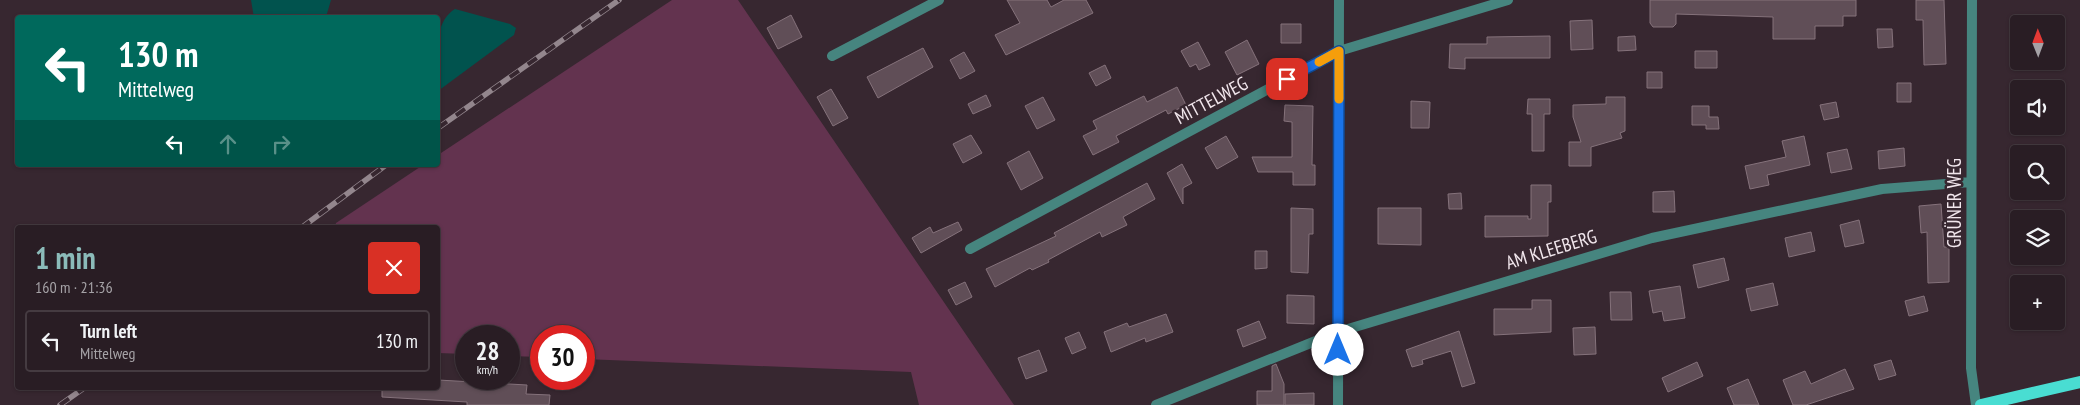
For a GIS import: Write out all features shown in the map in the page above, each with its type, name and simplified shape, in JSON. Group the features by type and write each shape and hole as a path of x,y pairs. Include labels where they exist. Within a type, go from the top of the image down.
{"main road":[{"path":"1981,405 2005,402 2080,382"}],"street":[{"path":"832,56 939,0"},
{"path":"1338,405 1339,0"},
{"name":"MITTELWEG","path":"970,249 1339,51 1508,0"},
{"name":"GRÜNER WEG","path":"1972,0 1971,368 1976,405"},
{"name":"AM KLEEBERG","path":"1156,405 1338,332 1652,238 1882,189 1971,182"}],"shaded area":[{"path":"251,0 331,0 327,15 254,15"},
{"path":"672,0 738,0 1014,405 919,405 911,372 595,359 595,325 530,325 530,357 520,356 520,325 455,325 455,354 440,353 440,225 336,225 420,167 440,167 440,154"},
{"path":"455,9 510,24 516,28 514,35 440,90 440,31 447,16"}],"building":[{"path":"1007,0 1047,0 1051,7 1064,0 1086,0 1093,13 1006,55 995,35 1020,23"},
{"path":"1650,0 1856,0 1856,16 1843,16 1843,26 1815,26 1815,39 1773,39 1773,17 1676,14 1676,24 1673,27 1653,27 1650,23"},
{"path":"1916,0 1944,0 1946,64 1924,65 1923,20 1916,20"},
{"path":"791,15 802,37 778,49 767,28"},
{"path":"1592,20 1593,49 1571,50 1570,21"},
{"path":"1281,24 1301,24 1301,43 1281,43"},
{"path":"1877,29 1892,29 1893,47 1878,48"},
{"path":"1550,36 1550,58 1465,58 1465,69 1449,68 1450,44 1487,44 1487,37"},
{"path":"1635,36 1636,50 1618,51 1618,37"},
{"path":"1247,40 1259,64 1237,75 1225,52"},
{"path":"1198,42 1210,65 1199,70 1196,64 1190,67 1181,51"},
{"path":"923,48 933,67 878,98 867,77"},
{"path":"1695,51 1717,51 1717,68 1695,68"},
{"path":"964,52 975,71 960,79 950,60"},
{"path":"1105,65 1111,78 1096,86 1089,73"},
{"path":"1647,72 1662,72 1662,88 1647,88"},
{"path":"1897,83 1911,83 1911,102 1897,102"},
{"path":"1177,87 1186,105 1168,114 1166,110 1116,136 1119,142 1093,155 1083,136 1097,129 1093,121 1144,96 1147,102"},
{"path":"831,89 848,118 833,126 817,97"},
{"path":"986,95 991,106 973,114 968,104"},
{"path":"1043,97 1055,120 1037,129 1025,106"},
{"path":"1606,97 1625,97 1625,131 1620,133 1622,138 1591,147 1591,166 1569,166 1569,142 1581,142 1573,117 1573,105 1606,104"},
{"path":"1528,99 1550,99 1550,114 1544,114 1544,151 1532,151 1532,114 1527,114"},
{"path":"1411,101 1430,102 1429,128 1411,128"},
{"path":"1836,102 1839,117 1824,120 1820,105"},
{"path":"1285,105 1313,106 1312,165 1315,165 1315,185 1293,185 1293,172 1258,172 1252,157 1292,157 1292,122 1284,121"},
{"path":"1692,106 1709,106 1709,117 1718,117 1719,129 1706,129 1706,125 1692,125"},
{"path":"971,135 982,153 963,163 953,144"},
{"path":"1226,136 1238,157 1217,169 1205,148"},
{"path":"1804,136 1810,165 1767,175 1769,185 1750,189 1745,166 1786,157 1782,141"},
{"path":"1904,148 1905,166 1879,169 1878,151"},
{"path":"1847,149 1852,169 1831,173 1827,153"},
{"path":"1029,151 1043,178 1021,190 1007,163"},
{"path":"1182,164 1192,183 1183,188 1183,204 1167,173"},
{"path":"1147,183 1155,199 1123,217 1127,225 1102,237 1100,232 1048,260 1049,262 1032,270 1030,268 995,287 986,269 1056,236 1054,233"},
{"path":"1531,185 1551,185 1551,202 1548,202 1548,236 1485,237 1485,216 1528,216 1528,219 1531,219"},
{"path":"1674,191 1675,212 1653,212 1653,192"},
{"path":"1461,193 1462,209 1449,209 1448,194"},
{"path":"1941,204 1944,247 1949,247 1949,282 1928,283 1927,232 1921,233 1919,206"},
{"path":"1291,208 1313,209 1313,234 1309,234 1308,273 1291,272"},
{"path":"1378,208 1421,208 1421,245 1378,244"},
{"path":"1859,220 1864,243 1845,247 1840,225"},
{"path":"958,222 962,230 921,253 912,238 930,227 933,233"},
{"path":"1811,232 1815,251 1789,257 1785,238"},
{"path":"1255,251 1267,251 1267,268 1255,269"},
{"path":"1724,258 1729,280 1698,288 1693,265"},
{"path":"965,282 972,297 956,305 948,290"},
{"path":"1773,283 1778,305 1751,311 1746,289"},
{"path":"1680,286 1685,318 1664,321 1662,311 1653,313 1649,291"},
{"path":"1610,292 1631,292 1632,320 1611,320"},
{"path":"1287,295 1314,296 1314,324 1287,323"},
{"path":"1924,296 1928,311 1909,316 1905,301"},
{"path":"1532,300 1551,300 1551,332 1494,335 1494,309 1532,309"},
{"path":"1166,314 1173,332 1146,342 1145,338 1111,352 1104,332 1127,323 1129,327"},
{"path":"1259,321 1266,338 1243,347 1237,330"},
{"path":"1595,327 1596,354 1574,355 1573,328"},
{"path":"1459,331 1475,383 1462,387 1451,351 1422,360 1423,364 1412,367 1406,350"},
{"path":"1079,332 1086,348 1072,354 1065,338"},
{"path":"1039,350 1047,371 1026,379 1018,358"},
{"path":"1891,360 1896,375 1879,380 1874,365"},
{"path":"1697,362 1703,376 1668,392 1662,378"},
{"path":"1276,364 1284,384 1284,405 1257,405 1257,391 1272,391 1272,366"},
{"path":"1845,369 1854,389 1806,405 1793,405 1783,380 1805,371 1811,384"},
{"path":"1748,379 1759,405 1734,405 1727,388"},
{"path":"440,380 455,381 455,390 520,390 520,385 527,385 526,394 550,395 549,405 467,405 467,402 382,397 382,390 440,390"},
{"path":"1314,393 1314,405 1285,405 1285,394"}],"railway":[{"path":"440,127 619,0"},
{"path":"305,225 383,167"},
{"path":"60,405 81,390"}],"slow traffic":[{"path":"1319,62 1339,51 1339,99"}],"route":[{"path":"1287,79 1339,51 1338,350"}]}
